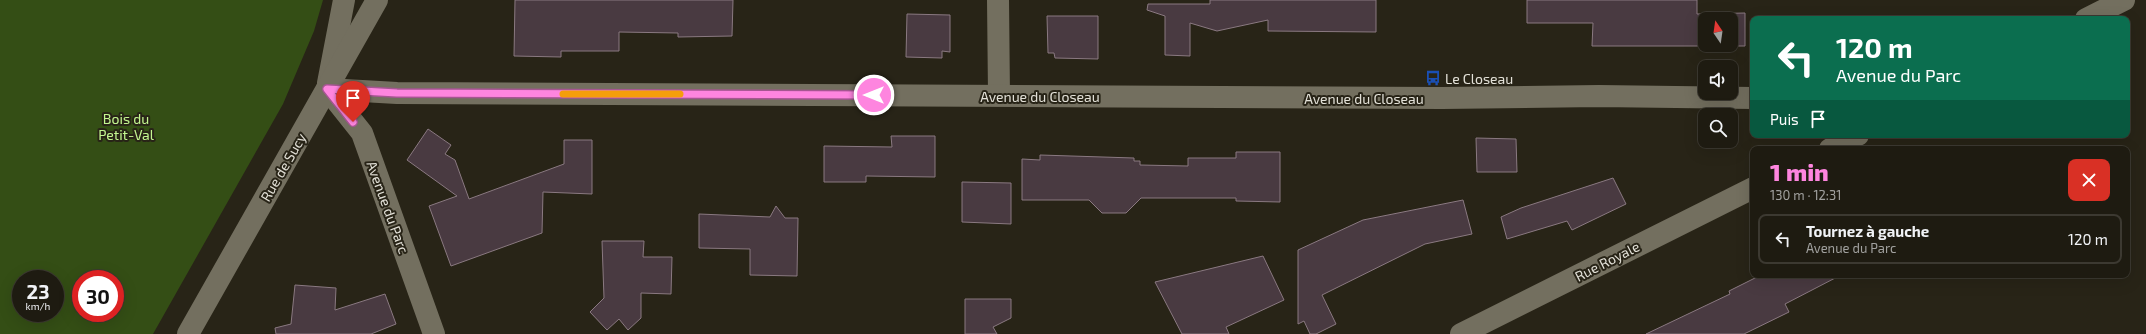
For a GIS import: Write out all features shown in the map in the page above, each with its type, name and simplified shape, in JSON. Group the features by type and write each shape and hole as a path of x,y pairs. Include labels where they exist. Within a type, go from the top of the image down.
{"street":[{"path":"327,89 344,0"},
{"name":"Rue de Sucy","path":"188,334 377,0"},
{"path":"998,0 999,95"},
{"path":"2092,16 2124,0"},
{"name":"Avenue du Closeau","path":"327,89 397,93 1442,98 1599,96 1750,98"},
{"name":"Avenue du Parc","path":"327,89 362,133 434,334"},
{"path":"1836,146 1852,138"},
{"name":"Rue Royale","path":"1461,334 1750,190"}],"green space":[{"name":"Bois du Petit-Val","path":"0,0 323,0 314,31 283,104 153,334 0,334"}],"building":[{"path":"515,0 733,0 732,36 678,37 678,33 619,32 619,51 561,51 561,57 514,56"},
{"path":"1210,0 1376,0 1376,32 1268,31 1268,20 1217,31 1190,23 1190,56 1165,55 1165,16 1147,10 1148,4 1210,4"},
{"path":"1527,0 1697,0 1698,46 1592,46 1593,23 1527,23"},
{"path":"1738,13 1745,13 1745,46 1738,46"},
{"path":"907,14 950,15 950,52 942,51 942,58 906,57"},
{"path":"1047,16 1098,16 1098,59 1055,58 1054,53 1048,53"},
{"path":"428,129 451,145 445,154 455,160 469,199 564,164 564,140 592,140 592,194 543,192 542,233 451,266 429,206 457,196 407,160"},
{"path":"891,136 935,136 935,177 866,176 866,182 824,182 824,146 892,147"},
{"path":"1476,138 1516,139 1517,172 1477,172"},
{"path":"1236,152 1280,152 1280,202 1236,201 1236,198 1141,198 1126,213 1102,213 1089,200 1022,200 1022,159 1040,160 1040,155 1134,158 1134,161 1140,161 1140,165 1188,166 1188,158 1236,158"},
{"path":"1613,178 1626,204 1572,230 1567,221 1507,239 1501,217 1521,208"},
{"path":"962,182 1011,183 1011,224 962,222"},
{"path":"1463,200 1472,234 1425,244 1322,295 1336,324 1316,334 1310,334 1304,321 1298,324 1298,250 1363,220"},
{"path":"776,206 785,218 798,218 797,276 750,275 750,249 699,248 699,214 770,217"},
{"path":"602,241 644,241 643,257 672,257 671,294 641,293 641,318 628,330 619,319 607,330 590,312 604,298"},
{"path":"1263,256 1284,300 1226,327 1229,334 1182,334 1155,282"},
{"path":"1755,278 1835,278 1785,304 1789,312 1744,334 1646,334 1730,294 1729,291"},
{"path":"295,285 336,288 335,310 385,294 396,324 371,334 276,334 275,328 291,324"},
{"path":"965,299 1011,299 1011,318 993,327 997,334 965,334"}],"slow traffic":[{"path":"563,94 680,94"}],"place":[{"name":"Le Closeau","path":"1433,78"}],"route":[{"path":"353,122 327,89 397,93 874,95"}]}
